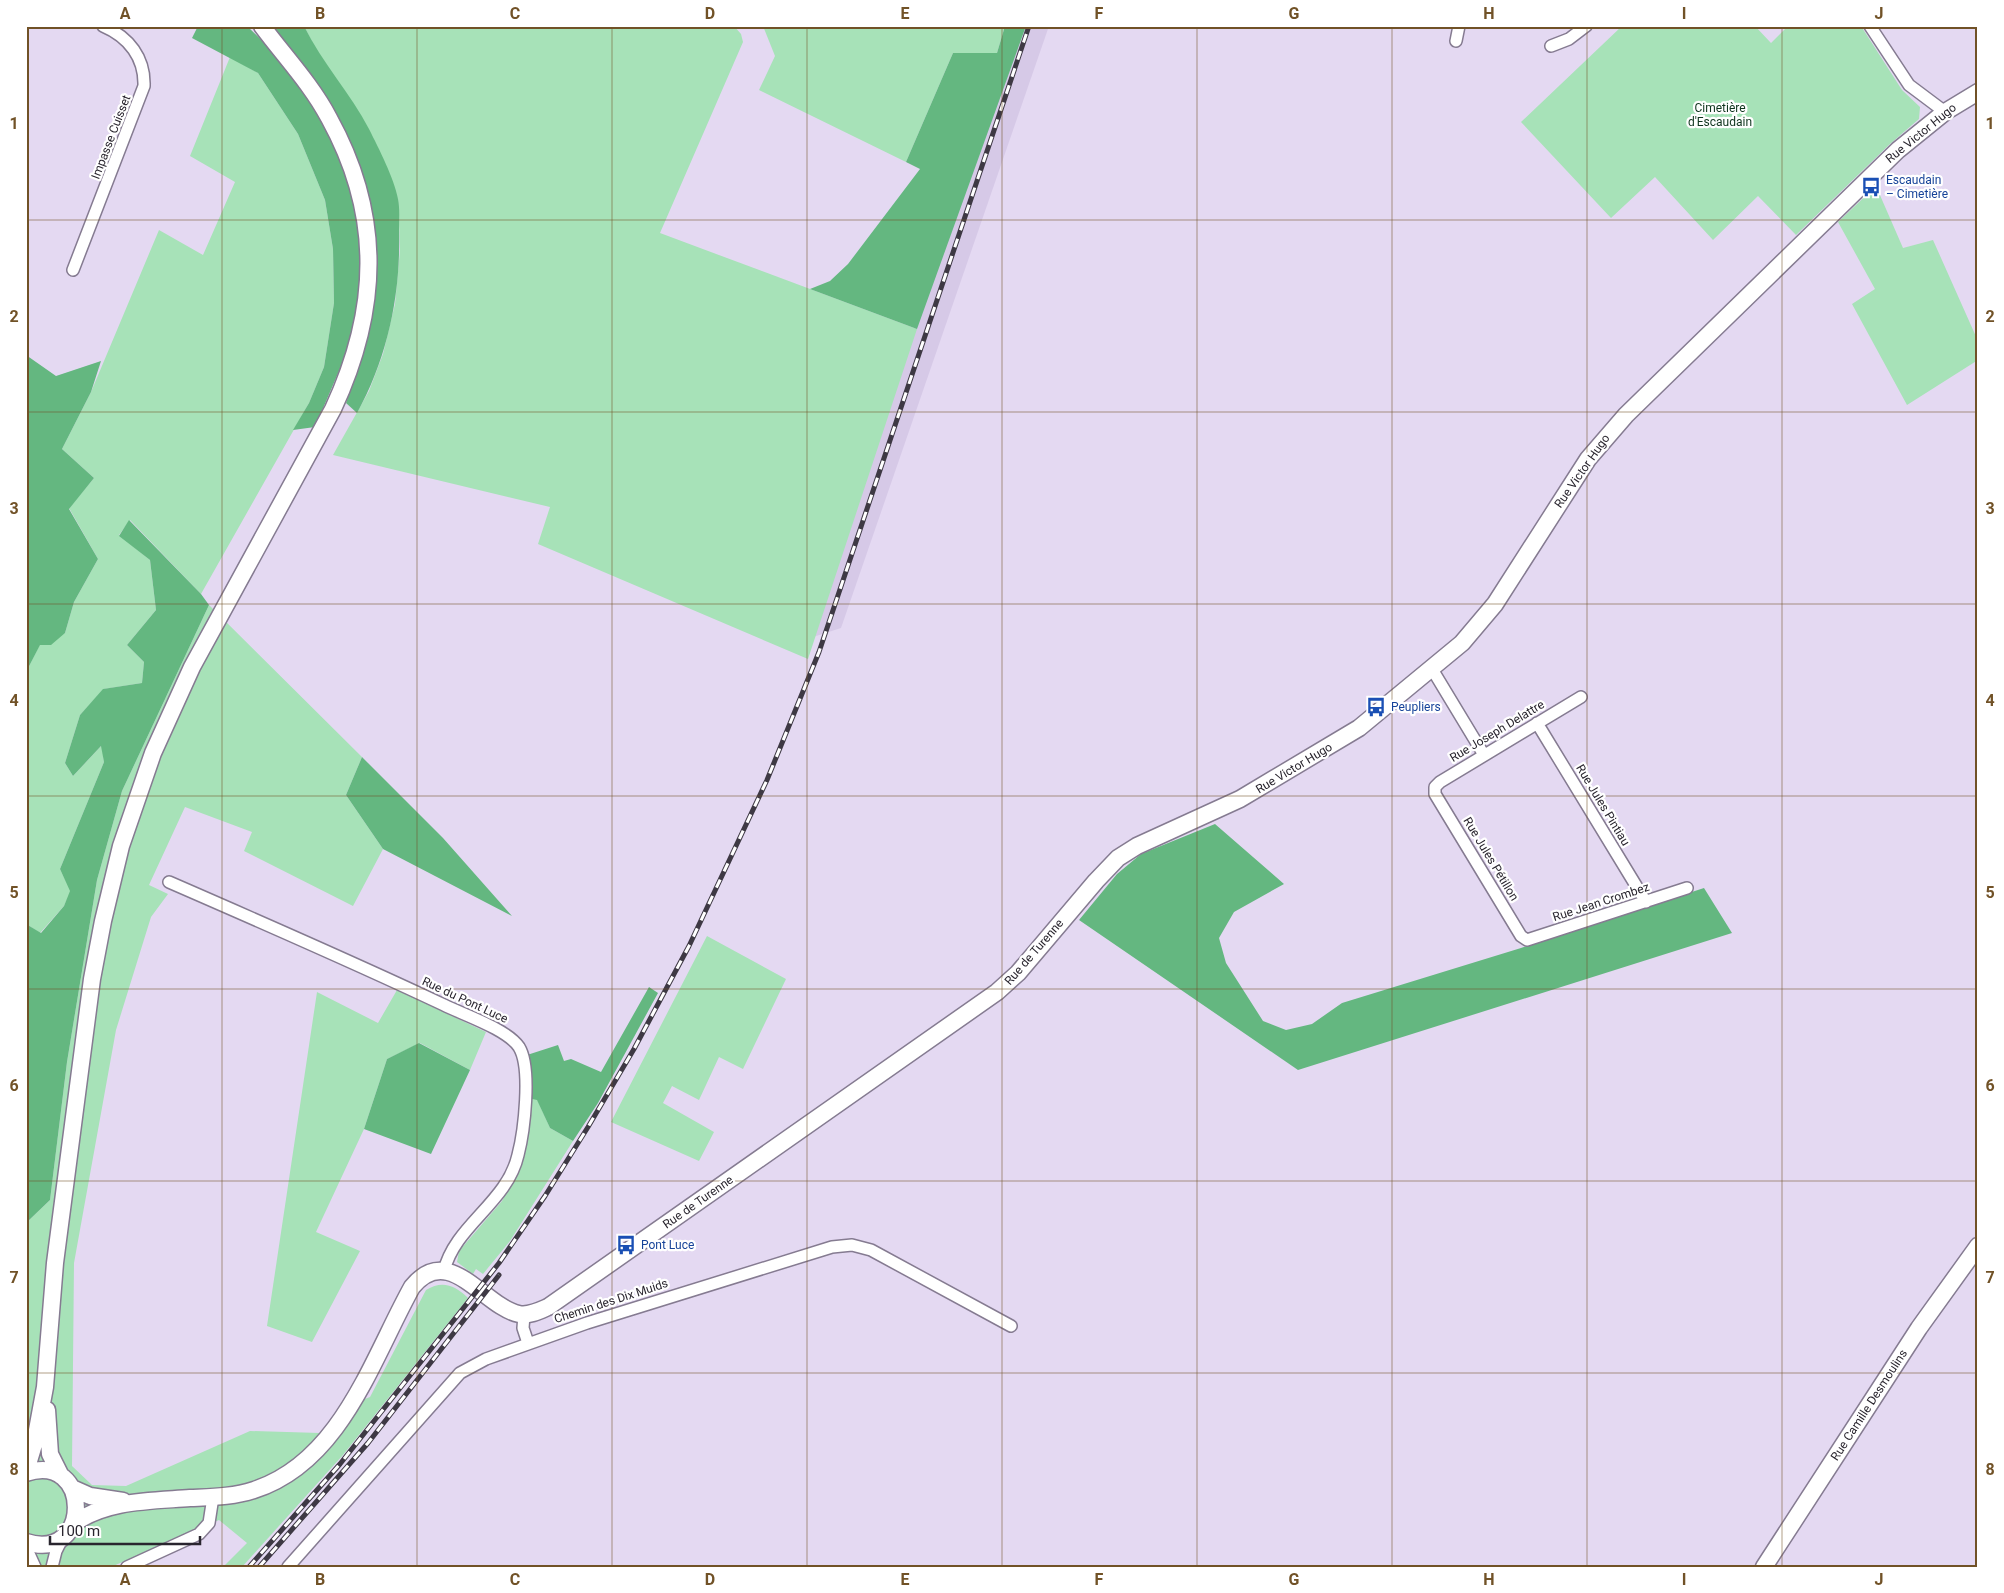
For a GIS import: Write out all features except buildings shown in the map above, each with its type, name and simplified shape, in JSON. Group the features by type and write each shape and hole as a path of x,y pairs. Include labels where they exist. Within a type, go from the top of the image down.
{"street":[{"name":"Impasse Cuisset","path":"73,270 144,86 142,67 135,51 121,36 103,26"},
{"path":"1456,42 1459,26"},
{"path":"1551,46 1569,39 1586,26"},
{"path":"1870,26 1909,84 1945,112"},
{"path":"135,1502 90,1496 46,1471 26,1472 34,1448 45,1387 55,1263 91,989 103,921 124,837 153,753 192,667 333,409 352,364 366,311 369,268 367,242 360,195 350,163 322,106 264,30"},
{"name":"Rue Victor Hugo","path":"1206,816 1251,793 1359,728 1432,669 1469,636 1489,612 1582,468 1613,428 1898,150 1945,112 1978,92"},
{"path":"1432,669 1484,755"},
{"name":"Rue Joseph Delattre","path":"1435,794 1435,788 1440,782 1581,697"},
{"name":"Rue Jules Pintiau","path":"1537,723 1646,902"},
{"name":"Rue Jules Pétillon","path":"1435,794 1524,938"},
{"name":"Rue de Turenne","path":"524,1315 541,1310 560,1299 997,992 1018,973 1112,863 1137,846 1206,816"},
{"name":"Rue du Pont Luce","path":"169,882 447,1007 506,1035 518,1046 524,1060 525,1096 516,1164 503,1190 455,1246 448,1257 444,1271"},
{"name":"Rue Jean Crombez","path":"1524,938 1530,940 1687,888"},
{"name":"Chemin des Dix Muids","path":"288,1567 454,1378 480,1361 528,1343 698,1288 845,1245 871,1250 1011,1326"},
{"name":"Rue Camille Desmoulins","path":"1764,1567 1919,1328 1978,1246"},
{"path":"73,1524 97,1511 135,1502 213,1497 246,1492 270,1484 287,1475 312,1454 353,1401 412,1287 428,1274 444,1271 460,1277 508,1310 524,1315 523,1328 528,1343"},
{"path":"45,1387 50,1454 66,1482 77,1508 73,1524 63,1537 56,1551 52,1567"},
{"path":"127,1567 199,1534 209,1522 213,1497"},
{"path":"26,1542 43,1545 63,1537"},
{"path":"26,1547 34,1567"}],"shaded area":[{"path":"1014,26 1049,26 841,628 813,637"}],"green space":[{"path":"198,26 247,26 277,55 313,107 341,157 359,225 361,286 351,343 315,427 293,430 309,403 324,367 334,303 333,249 325,200 298,134 258,73 192,38"},
{"path":"269,26 304,26 319,53 362,116 382,154 398,199 399,254 395,301 377,370 357,413 346,403 365,347 376,291 371,233 365,193"},
{"path":"304,26 734,26 741,34 743,42 660,233 917,329 808,659 538,544 550,507 333,455 369,391 383,354 395,304 400,250 398,200 384,163 316,50"},
{"path":"763,26 1005,26 997,53 953,53 906,162 759,90 775,56"},
{"path":"1005,26 1026,26 917,329 810,289 830,281 848,264 920,169 906,162 953,53 997,53"},
{"name":"Cimetière d'Escaudain","path":"1622,26 1755,26 1771,43 1788,26 1861,26 1902,90 1920,107 1919,119 1890,144 1796,235 1758,196 1713,240 1655,177 1611,218 1521,122"},
{"path":"230,57 258,73 298,134 325,200 333,249 334,303 324,367 309,403 201,594 130,520 119,535 150,560 156,610 127,645 144,662 142,683 104,689 80,715 65,763 73,776 102,745 104,762 60,869 71,891 64,906 40,933 26,924 26,672 40,644 65,633 74,602 98,559 69,508 94,478 62,449 91,392 159,230 203,255 235,182 190,156"},
{"path":"1876,186 1903,248 1933,240 1978,341 1978,360 1907,405 1852,304 1875,289 1838,222"},
{"path":"26,355 56,376 101,361 91,392 62,449 94,478 69,509 98,559 74,602 65,633 51,645 40,645 26,672"},
{"path":"129,520 201,594 209,605 122,791 97,880 67,1062 50,1200 26,1223 26,924 41,933 64,906 70,891 60,869 104,762 101,746 73,776 65,763 80,715 103,689 142,683 144,662 127,645 156,610 150,560 119,536"},
{"path":"209,605 362,757 346,795 383,849 353,906 244,851 252,832 185,807 149,885 168,894 151,917 116,1030 74,1263 72,1466 92,1485 126,1486 250,1431 320,1433 357,1402 370,1397 426,1290 437,1285 448,1285 468,1298 343,1455 242,1567 223,1567 247,1543 219,1520 111,1567 26,1567 26,1223 50,1200 67,1062 97,880 122,791"},
{"path":"362,757 443,838 512,916 383,849 346,795"},
{"path":"1215,824 1284,884 1234,912 1219,938 1226,963 1263,1021 1286,1030 1312,1024 1342,1003 1521,948 1704,888 1732,933 1298,1070 1079,920 1117,874 1141,854"},
{"path":"707,936 786,979 743,1069 719,1057 699,1100 672,1086 663,1103 714,1132 699,1161 611,1122"},
{"path":"649,987 658,993 598,1103 573,1141 550,1128 537,1100 528,1098 527,1055 558,1045 564,1061 571,1059 601,1072"},
{"path":"397,990 486,1032 470,1070 420,1043 387,1059 364,1129 316,1232 360,1251 312,1342 267,1326 317,992 378,1023"},
{"path":"419,1043 470,1070 431,1154 364,1129 387,1059"},
{"path":"528,1098 537,1099 550,1128 573,1141 510,1241 483,1274 476,1269 473,1274 457,1262 459,1251 502,1201 517,1172"}],"railway":[{"path":"249,1567 340,1464 499,1263 545,1196 588,1127 634,1049 689,946 767,780 819,652 1029,26"},
{"path":"259,1567 368,1443 499,1275"}],"place":[{"name":"Escaudain – Cimetière","path":"1871,187"},
{"name":"Peupliers","path":"1376,707"},
{"name":"Pont Luce","path":"626,1245"}]}
